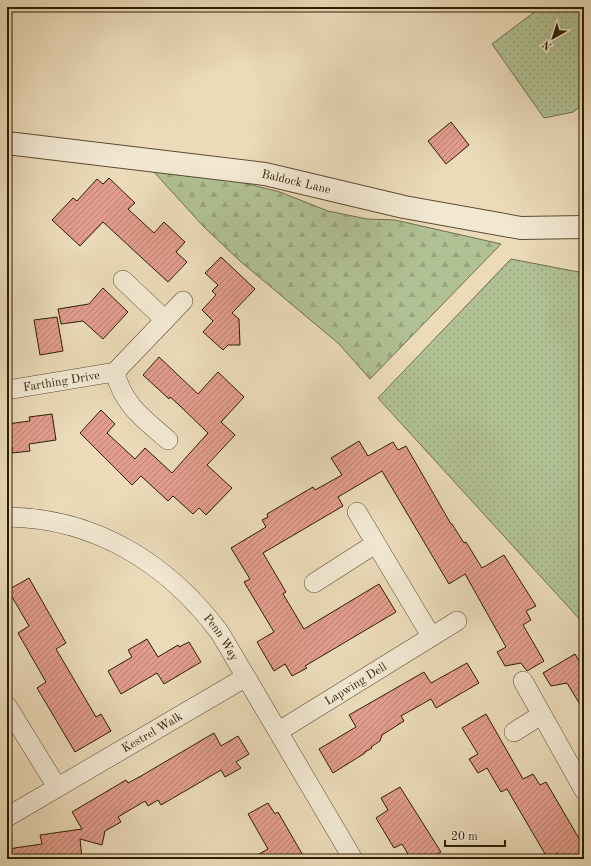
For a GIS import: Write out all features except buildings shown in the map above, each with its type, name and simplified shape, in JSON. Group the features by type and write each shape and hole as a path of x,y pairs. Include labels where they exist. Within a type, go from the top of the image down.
{"street":[{"name":"Baldock Lane","path":"7,142 265,174 404,207 521,228 584,227"},
{"path":"123,280 165,320"},
{"name":"Farthing Drive","path":"7,390 115,372 183,301"},
{"name":"Farthing Drive","path":"115,372 126,401 168,440"},
{"path":"357,512 431,636"},
{"name":"Penn Way","path":"7,517 28,517 59,522 118,543 142,557 184,590 202,609 220,632 353,859"},
{"path":"314,583 375,544"},
{"name":"Lapwing Dell","path":"279,731 431,636 458,621"},
{"name":"Kestrel Walk","path":"7,818 57,787 246,677"},
{"path":"523,681 584,790"},
{"path":"7,706 57,787"},
{"path":"514,732 541,715"}],"green space":[{"path":"541,7 584,7 584,104 573,112 544,118 492,44"},
{"path":"154,172 224,178 280,192 328,211 367,219 395,220 501,244 370,379 339,344 240,261 203,226"},
{"path":"511,259 584,273 584,624 378,398"}]}
